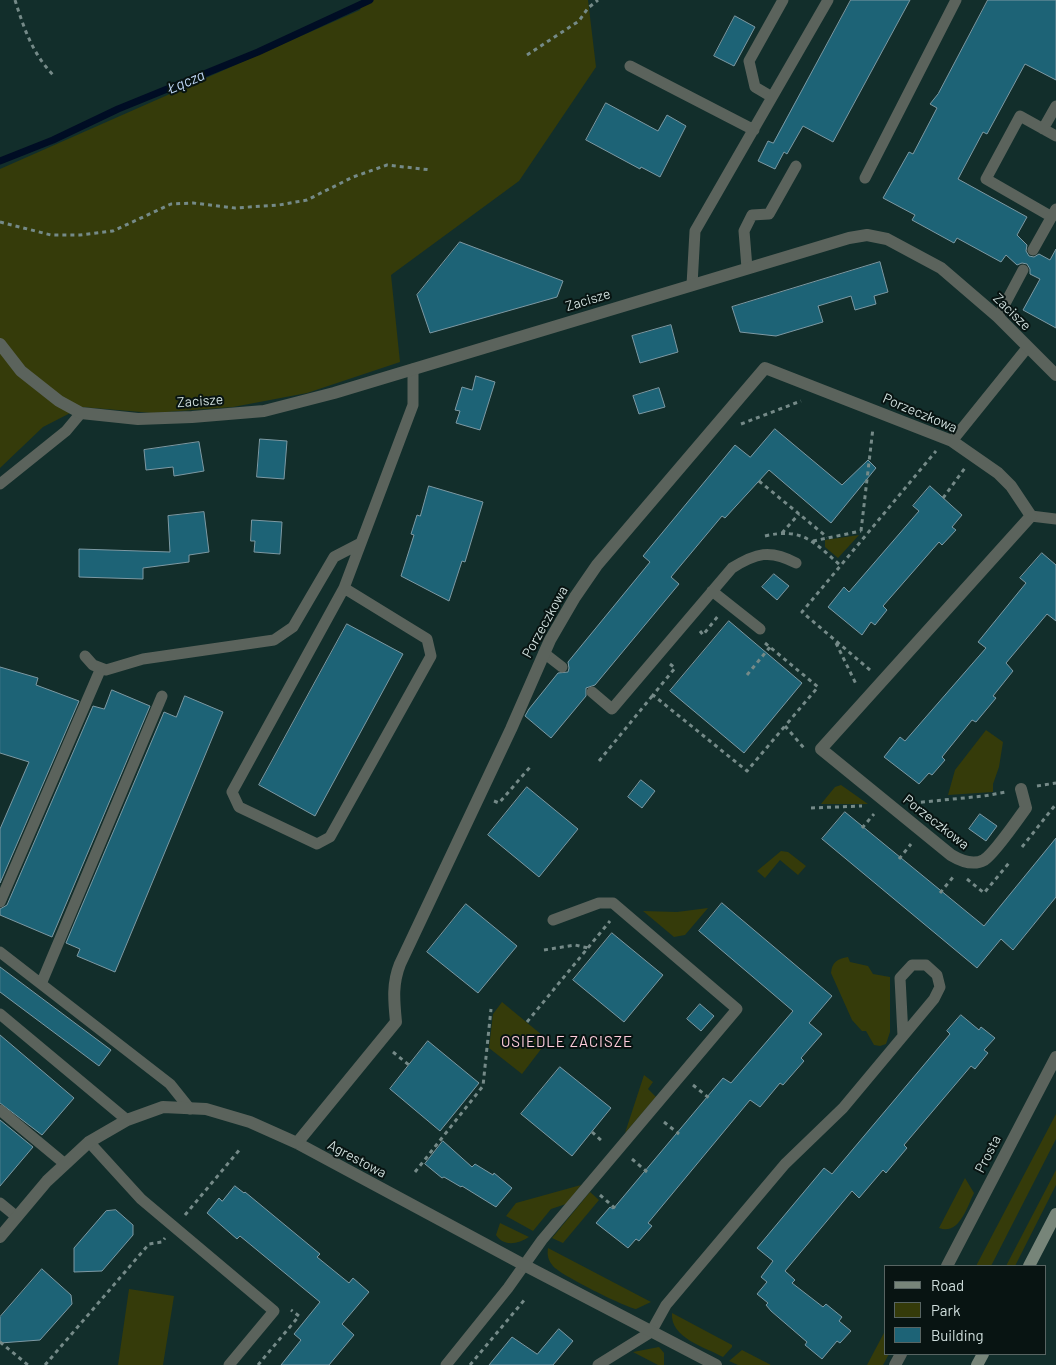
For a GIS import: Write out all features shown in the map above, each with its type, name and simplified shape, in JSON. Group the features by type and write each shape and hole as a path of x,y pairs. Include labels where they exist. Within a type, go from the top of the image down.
{"street":[{"name":"Zacisze","path":"0,344 21,371 59,401 81,413 138,419 192,418 264,411 334,394 413,368 848,238 868,234 887,239 942,268 998,317 1056,375"},
{"name":"Porzeczkowa","path":"297,1143 396,1022 393,998 395,977 511,729 544,653 574,597 597,565 765,368 952,441 998,473 1011,486 1031,516 821,749 884,807 962,862 975,863 985,860 1026,808 1021,789"},
{"name":"Prosta","path":"948,1265 1056,1057"},
{"name":"Agrestowa","path":"0,1237 47,1181 89,1142 127,1120 163,1107 206,1109 250,1122 297,1143 524,1266 716,1365"},
{"path":"1030,1265 1056,1214"}],"lane":[{"path":"772,97 755,87 749,61 783,0"},
{"path":"692,285 696,231 828,0"},
{"path":"865,178 956,0"},
{"path":"630,66 754,130"},
{"path":"1044,129 1056,106"},
{"path":"1033,250 1054,213 986,180 1020,116 1056,136"},
{"path":"747,268 744,231 752,215 769,214 796,166"},
{"path":"998,317 1023,270"},
{"path":"952,441 1027,348"},
{"path":"344,588 427,639 431,656 330,837 317,844 239,808 232,792 344,588 413,405 413,368"},
{"path":"0,484 66,431 81,413"},
{"path":"1031,516 1056,519"},
{"path":"85,656 93,665 106,670 143,659 274,640 293,626 334,557 361,543"},
{"path":"592,692 612,709 732,568 749,558 779,554 796,563"},
{"path":"712,591 760,629"},
{"path":"544,653 562,667"},
{"path":"0,902 101,668"},
{"path":"41,984 162,696"},
{"path":"446,1365 524,1266 542,1240 737,1009 620,909 606,902 553,920"},
{"path":"0,952 170,1084 190,1109"},
{"path":"598,1365 651,1332 666,1305 785,1164 843,1108 934,999 940,987 937,975 926,965 912,966 900,978 903,1036"},
{"path":"0,1014 127,1120"},
{"path":"0,1110 65,1164"},
{"path":"89,1142 141,1199 274,1311 229,1365"},
{"path":"0,1203 17,1217"}],"path":[{"path":"15,0 26,35 41,63 54,77"},
{"path":"527,55 579,21 588,8 598,0"},
{"path":"0,222 51,235 80,235 113,231 171,204 193,203 235,208 279,205 307,200 353,177 387,165 431,170"},
{"path":"740,425 808,398"},
{"path":"866,536 862,531 874,423"},
{"path":"930,445 944,454"},
{"path":"882,681 802,612 938,449"},
{"path":"958,463 972,473"},
{"path":"943,498 965,468"},
{"path":"759,481 827,537"},
{"path":"782,534 799,514"},
{"path":"812,542 827,537 862,531"},
{"path":"834,640 864,701"},
{"path":"747,675 770,647"},
{"path":"600,761 676,668"},
{"path":"653,694 747,771 785,726"},
{"path":"480,795 499,804 531,766"},
{"path":"811,808 884,807 984,796 1056,783"},
{"path":"862,828 884,807"},
{"path":"899,859 916,838"},
{"path":"940,892 957,872"},
{"path":"527,1022 620,909"},
{"path":"544,950 575,945 588,948"},
{"path":"414,1172 482,1086 491,1009"},
{"path":"389,1048 409,1065"},
{"path":"662,1120 679,1134"},
{"path":"592,1132 610,1147"},
{"path":"174,1227 241,1148"},
{"path":"631,1158 647,1172"},
{"path":"599,1195 616,1209"},
{"path":"45,1365 149,1244 162,1242"},
{"path":"470,1365 526,1298"},
{"path":"0,1342 28,1365"}],"green space":[{"path":"364,0 588,0 596,67 519,181 391,275 400,362 307,393 233,407 153,413 82,407 43,427 0,468 0,169 360,10"},
{"path":"859,535 838,558 825,547 825,540"},
{"path":"986,730 1003,742 999,767 993,784 993,792 948,795 955,770"},
{"path":"841,785 868,804 821,804 835,787"},
{"path":"781,851 788,852 806,866 798,875 780,860 765,878 757,871"},
{"path":"708,908 685,935 674,937 643,911 677,912"},
{"path":"848,957 850,962 868,966 873,974 890,977 890,1032 886,1044 874,1045 866,1031 862,1031 852,1020 831,973 836,962"},
{"path":"502,1002 548,1040 522,1074 489,1048 493,1014"},
{"path":"644,1075 653,1082 648,1089 656,1097 625,1133"},
{"path":"1056,1114 1056,1139 992,1265 977,1265"},
{"path":"1056,1170 1056,1185 1016,1265 1007,1265"},
{"path":"965,1178 974,1193 965,1212 952,1228 939,1228"},
{"path":"581,1185 566,1204 551,1209 533,1231 506,1216 516,1203"},
{"path":"590,1192 599,1200 563,1243 552,1238"},
{"path":"500,1223 529,1237 516,1243 507,1243 496,1235"},
{"path":"548,1248 651,1302 636,1309 619,1303 579,1283 553,1266 548,1257"},
{"path":"129,1289 174,1296 163,1365 118,1365"},
{"path":"672,1313 732,1345 732,1347 723,1357 690,1341 677,1329 673,1322"},
{"path":"884,1333 884,1355 888,1355 883,1365 867,1365"},
{"path":"659,1347 664,1353 664,1365 658,1365 633,1352"},
{"path":"742,1350 771,1365 738,1365 729,1361"}],"building":[{"path":"851,0 910,0 833,142 803,126 787,154 784,152 775,169 758,161 768,141 773,143"},
{"path":"988,0 1056,0 1056,80 1025,64 987,134 983,132 958,179 1027,217 1017,235 1027,245 1026,251 1029,256 1034,257 1039,254 1050,260 1056,249 1056,328 1023,310 1040,279 1030,274 1027,264 1017,265 1006,255 1001,262 957,238 954,243 912,220 915,215 883,198 909,152 913,154 937,108 930,104 938,94"},
{"path":"735,16 755,27 734,66 714,56"},
{"path":"606,103 658,131 667,115 686,126 660,177 641,167 640,169 586,140"},
{"path":"460,242 563,281 557,297 430,333 417,295"},
{"path":"880,262 888,292 874,296 876,304 855,310 851,296 818,306 823,322 776,336 740,332 732,307"},
{"path":"671,325 678,352 640,363 632,336"},
{"path":"476,376 495,382 480,430 456,423 460,411 455,410 462,387 472,390"},
{"path":"659,388 665,407 639,414 633,396"},
{"path":"775,429 842,485 868,460 876,468 831,523 769,470 725,518 722,516 671,577 679,584 595,685 586,688 586,696 551,738 525,716 529,709 558,673 568,672 568,662 650,562 643,556 735,445 750,457"},
{"path":"260,439 287,441 284,479 257,477"},
{"path":"199,442 204,471 174,476 173,467 146,470 144,450"},
{"path":"429,486 483,502 465,562 462,561 449,601 401,576 414,535 411,534 417,515 420,516"},
{"path":"930,486 962,515 952,527 956,530 942,545 939,542 883,606 887,610 875,625 871,622 862,635 828,607 844,587 849,592 919,511 913,506"},
{"path":"204,512 209,552 189,555 189,562 143,568 143,579 79,577 79,549 170,552 168,516"},
{"path":"252,520 282,522 280,554 254,552 255,541 251,541"},
{"path":"1042,553 1056,565 1056,621 1047,614 1006,663 1013,671 993,696 996,698 976,722 972,720 942,757 945,760 932,775 929,773 919,784 884,757 900,737 905,741 986,648 978,642 1026,583 1020,578"},
{"path":"774,574 789,586 777,600 762,587"},
{"path":"729,621 802,683 744,753 670,691"},
{"path":"347,624 403,654 315,816 259,785"},
{"path":"0,667 38,678 36,685 79,701 0,883 0,829 29,762 0,753"},
{"path":"112,690 150,706 52,937 0,915 0,909 7,905 93,706 104,709"},
{"path":"185,696 223,712 115,972 77,956 80,949 66,943 164,712 176,717"},
{"path":"641,780 655,791 642,808 628,797"},
{"path":"527,787 578,829 539,877 488,835"},
{"path":"845,812 984,926 1056,838 1056,897 1013,950 1001,939 977,968 822,839"},
{"path":"980,814 997,826 986,841 969,829"},
{"path":"722,903 832,996 809,1023 822,1034 801,1058 804,1061 783,1085 780,1083 760,1107 750,1100 648,1223 652,1226 639,1241 636,1239 628,1248 596,1223 610,1207 613,1209 723,1078 731,1083 793,1011 699,931"},
{"path":"466,904 517,946 478,993 427,952"},
{"path":"612,933 663,975 624,1022 573,980"},
{"path":"0,967 111,1050 99,1066 0,992"},
{"path":"700,1004 714,1016 701,1031 687,1019"},
{"path":"961,1015 979,1030 981,1027 995,1038 984,1050 988,1053 975,1069 971,1066 904,1145 907,1148 886,1173 883,1170 859,1198 852,1191 785,1271 795,1280 792,1283 823,1307 826,1304 842,1317 839,1321 851,1331 840,1343 837,1341 822,1359 805,1345 807,1342 771,1311 766,1305 768,1303 757,1294 767,1282 761,1277 773,1261 757,1248 824,1168 832,1174 950,1034 947,1031"},
{"path":"0,1035 74,1098 42,1135 0,1103"},
{"path":"428,1041 479,1083 440,1131 390,1089"},
{"path":"560,1067 611,1108 572,1156 521,1114"},
{"path":"0,1120 33,1147 0,1186"},
{"path":"443,1141 472,1167 475,1164 493,1175 494,1173 512,1188 496,1207 462,1186 444,1177 442,1178 425,1164"},
{"path":"235,1186 245,1192 320,1254 317,1257 349,1283 353,1278 369,1292 342,1324 354,1335 329,1365 281,1365 301,1340 294,1334 320,1302 240,1236 237,1239 207,1213 219,1198 222,1201"},
{"path":"116,1210 133,1225 133,1235 102,1271 74,1272 74,1248 106,1211"},
{"path":"42,1269 71,1295 72,1304 40,1340 0,1343 0,1317"},
{"path":"559,1329 573,1341 553,1365 489,1365 512,1337 537,1354"}],"waterway":[{"name":"Łącza","path":"0,161 53,140 118,109 258,52 370,0"}],"district":[{"name":"OSIEDLE ZACISZE","path":"567,1042"}]}
